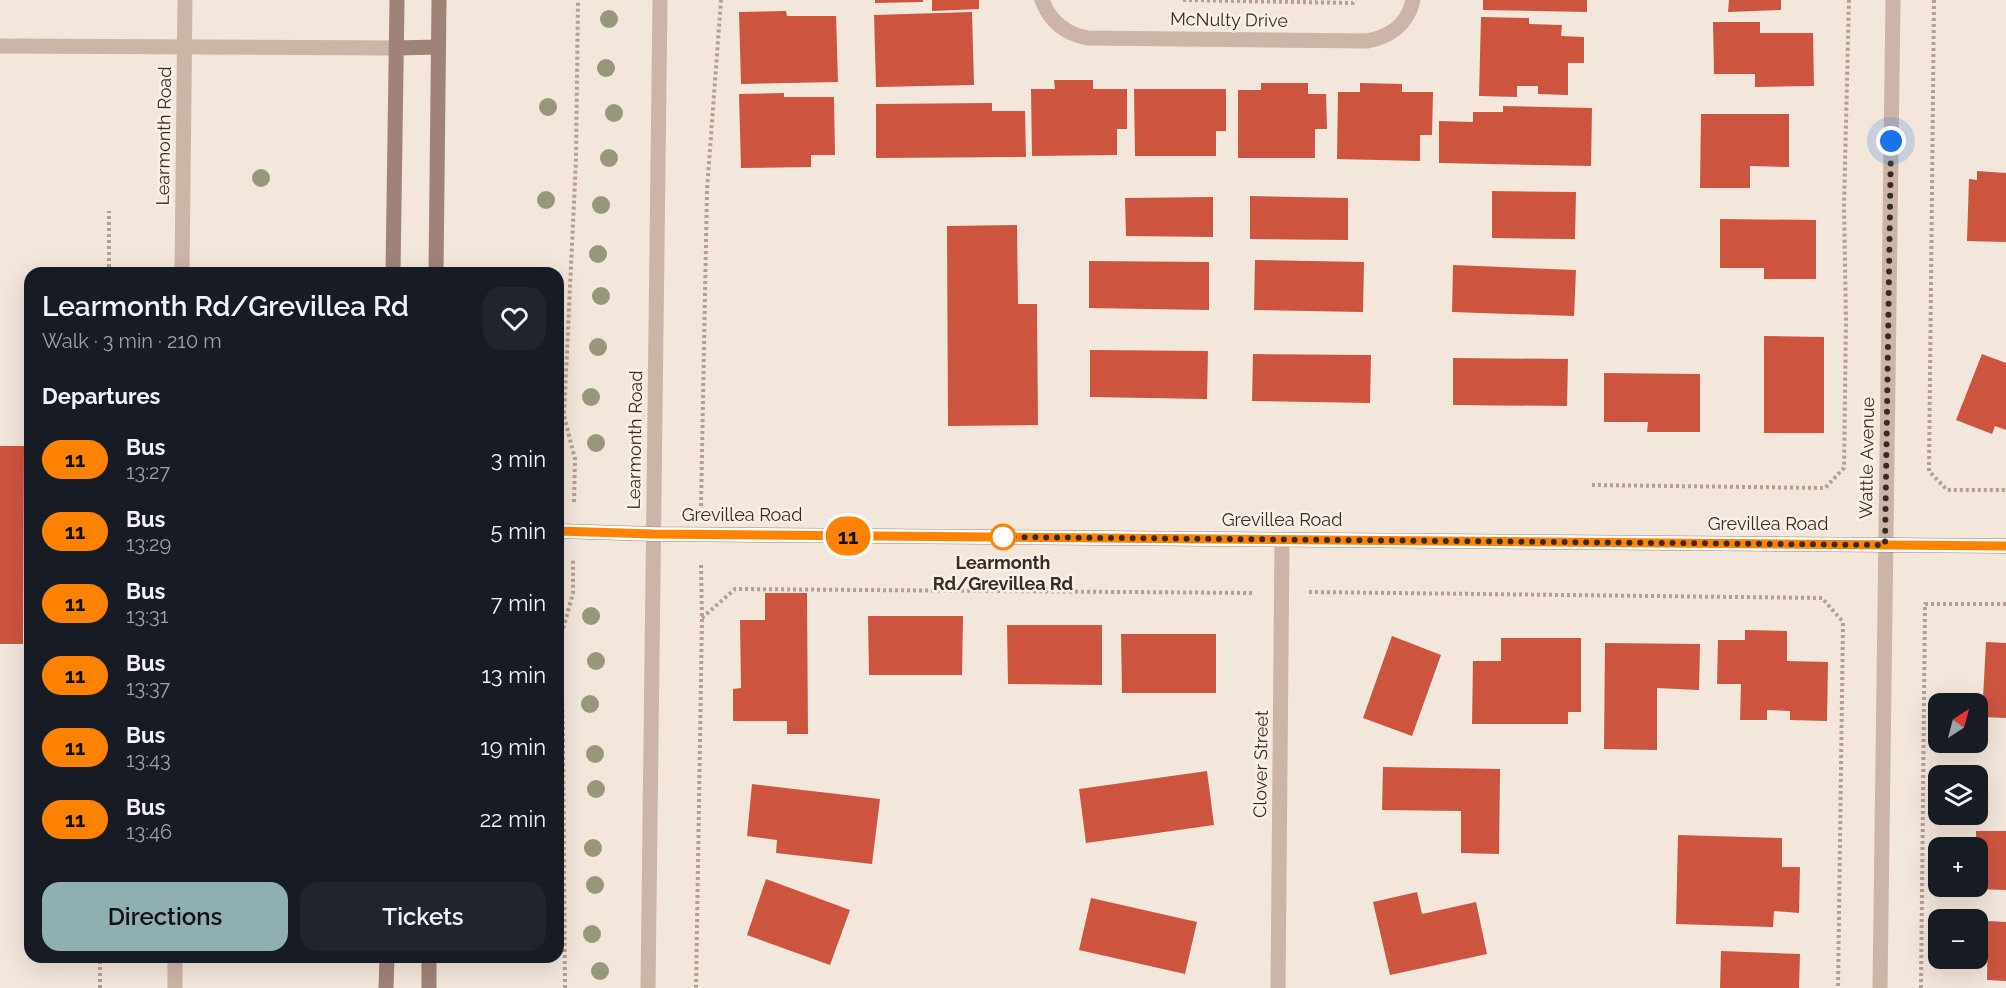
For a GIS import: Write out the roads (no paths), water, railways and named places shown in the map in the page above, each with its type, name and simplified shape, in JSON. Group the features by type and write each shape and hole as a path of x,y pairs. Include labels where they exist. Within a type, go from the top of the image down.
{"street":[{"name":"Learmonth Road","path":"182,267 185,0"},
{"path":"393,267 397,0"},
{"path":"436,267 439,0"},
{"name":"Learmonth Road","path":"648,988 660,0"},
{"name":"McNulty Drive","path":"1042,0 1050,17 1064,30 1088,38 1367,41 1384,37 1395,30 1408,15 1413,0"},
{"name":"Wattle Avenue","path":"1880,988 1893,0"},
{"path":"0,46 438,47"},
{"name":"Grevillea Road","path":"564,531 653,534 2006,546"},
{"name":"Clover Street","path":"1278,988 1282,540"},
{"path":"175,963 175,988"},
{"path":"386,988 387,963"},
{"path":"429,963 429,988"}],"place":[{"name":"Learmonth Rd/Grevillea Rd","path":"1003,537"}]}
